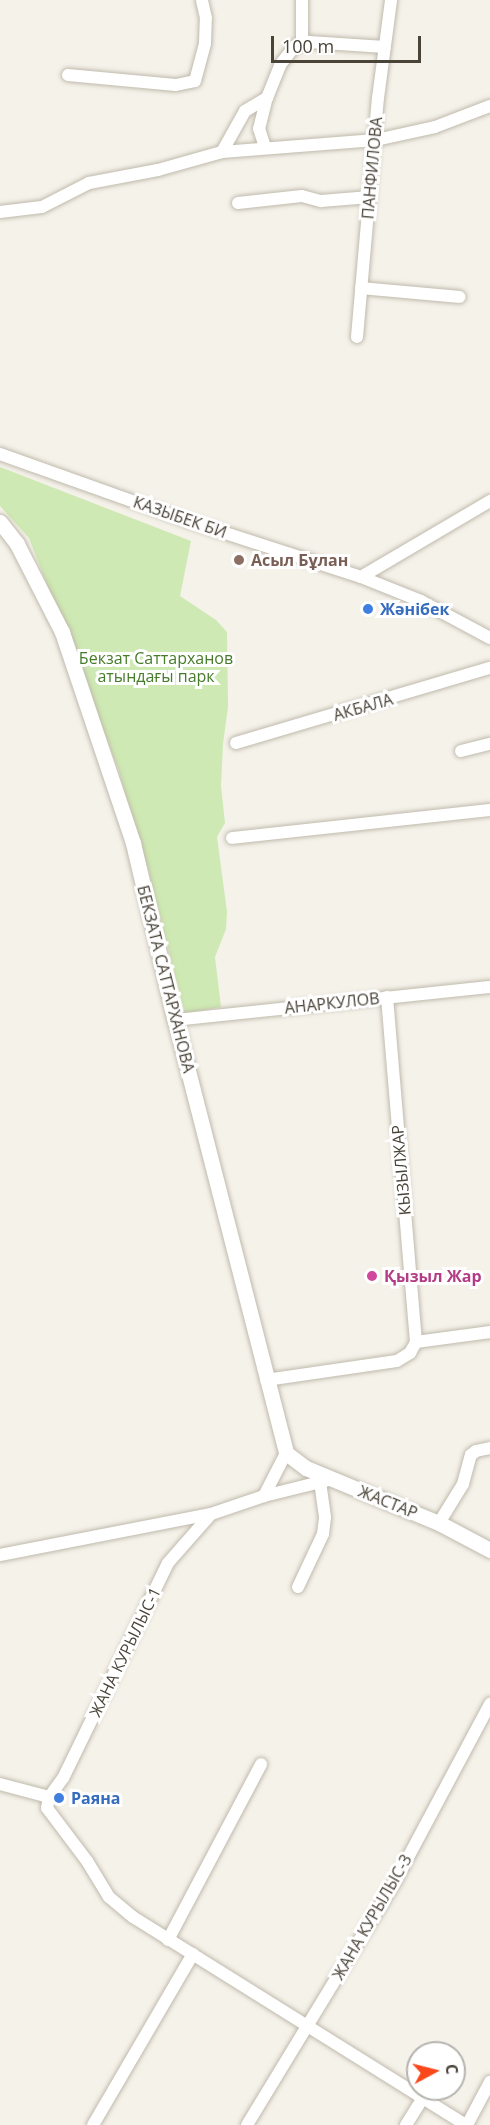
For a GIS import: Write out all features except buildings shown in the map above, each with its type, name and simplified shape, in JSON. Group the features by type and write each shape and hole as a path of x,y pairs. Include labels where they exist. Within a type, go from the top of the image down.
{"street":[{"path":"68,75 176,85 195,81 205,44 206,18 202,0"},
{"path":"302,0 302,44"},
{"name":"ПАНФИЛОВА","path":"357,336 378,98 391,0"},
{"path":"265,147 259,129 267,98 287,54 302,44 386,47"},
{"path":"222,152 245,111 267,98"},
{"path":"0,212 42,207 89,183 158,170 222,152 376,140 435,127 490,105"},
{"path":"238,203 302,196 321,201 370,197"},
{"path":"361,288 460,297"},
{"name":"КАЗЫБЕК БИ","path":"0,454 188,521 361,576 421,601 490,638"},
{"path":"361,576 490,501"},
{"name":"БЕКЗАТА САТТАРХАНОВА","path":"0,522 17,544 62,632 133,843 175,1020 286,1453"},
{"name":"АКБАЛА","path":"236,743 490,668"},
{"path":"461,751 490,744"},
{"path":"232,838 490,810"},
{"name":"АНАРКУЛОВ","path":"175,1020 490,987"},
{"name":"КЫЗЫЛЖАР","path":"387,997 416,1342"},
{"path":"266,1380 397,1361 410,1353 416,1342 490,1332"},
{"path":"439,1523 464,1484 471,1455 476,1451 490,1448"},
{"path":"264,1496 286,1453"},
{"name":"ЖАСТАР","path":"286,1453 326,1480 439,1523 490,1550"},
{"path":"0,1555 211,1514 264,1496 326,1480 323,1533 298,1587"},
{"name":"ЖАНА КУРЫЛЫС-1","path":"49,1797 63,1778 168,1563 211,1514"},
{"name":"ЖАНА КУРЫЛЫС-3","path":"247,2125 396,1880 490,1704"},
{"path":"168,1940 261,1764"},
{"path":"0,1784 49,1797 47,1808 53,1820 87,1861 109,1898 168,1940 308,2024 406,2087"},
{"path":"93,2125 193,1954"},
{"path":"428,2101 467,2125 490,2082"},
{"path":"406,2125 421,2101"}],"green space":[{"name":"Бекзат Саттарханов атындағы парк","path":"0,467 191,541 180,596 216,620 227,632 228,707 221,786 225,823 217,837 227,912 226,929 215,957 221,1007 185,1014 148,868 118,768 29,538 0,506"}],"place":[{"name":"Асыл Бұлан","path":"239,560"},
{"name":"Жәнібек","path":"368,609"},
{"name":"Қызыл Жар","path":"372,1276"},
{"name":"Раяна","path":"59,1798"}]}
